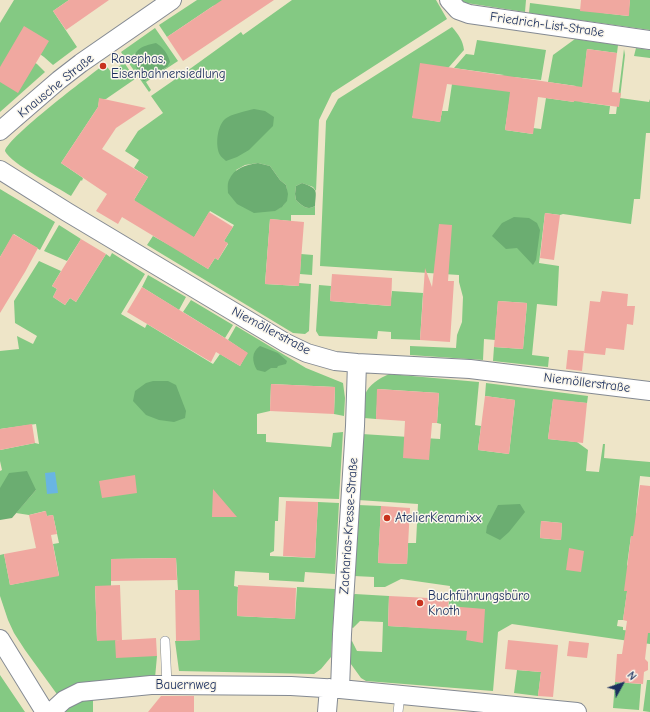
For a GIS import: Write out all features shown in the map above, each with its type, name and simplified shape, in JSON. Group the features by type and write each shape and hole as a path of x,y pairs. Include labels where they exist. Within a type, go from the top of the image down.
{"street":[{"name":"Knausche Straße","path":"0,131 81,63 172,0"},
{"name":"Friedrich-List-Straße","path":"449,0 458,10 469,14 650,40"},
{"name":"Niemöllerstraße","path":"0,170 78,219 286,343 307,353 335,361 470,368 650,391"},
{"name":"Zacharias-Kresse-Straße","path":"335,689 342,634 355,426 357,363"},
{"path":"0,639 45,712"},
{"name":"Bauernweg","path":"51,712 64,700 80,692 167,685 291,686 335,689 399,703 577,712"},
{"path":"326,712 335,689"}],"lane":[{"path":"165,641 167,685"}],"green space":[{"path":"14,0 69,0 53,11 77,47 53,65 34,50 29,59 45,72 0,112 0,23"},
{"path":"197,0 236,0 213,6 167,37 159,25"},
{"path":"292,0 436,0 447,19 332,93 319,120 316,191 313,187 302,183 296,186 296,200 307,208 315,206 315,215 291,215 291,221 270,219 265,284 299,286 299,283 311,284 309,331 305,334 293,333 147,245 153,236 171,246 134,200 148,177 134,168 139,160 125,151 138,131 163,113 151,96 241,32 243,35","holes":["258,163 270,166 280,180 286,185 286,200 282,207 278,209 268,211 236,170 245,165","210,211 234,225 224,241 228,244 218,260 215,258 208,269 184,254"]},
{"path":"459,0 526,0 525,12 460,2"},
{"path":"630,0 650,0 650,30 529,13 530,3 628,16"},
{"path":"452,27 461,40 464,50 449,67 412,117 440,122 442,111 448,111 452,84 504,75 454,68 466,54 474,55 477,40 546,50 541,80 513,77 505,130 533,134 533,128 541,129 546,98 574,102 576,86 548,82 553,55 575,39 618,45 617,53 587,49 581,102 610,106 609,114 616,114 624,49 625,55 620,98 649,102 650,99 650,133 646,133 640,199 634,199 631,224 563,214 545,213 539,263 559,266 557,306 537,304 532,355 549,357 548,367 493,361 494,347 523,349 527,303 498,301 495,340 484,339 483,360 410,355 410,346 456,348 457,335 462,322 463,297 459,282 459,275 320,266 326,121 338,99"},
{"path":"155,28 178,61 146,82 151,90 149,92 121,52","holes":["135,53 167,67 146,80 142,80 133,59"]},
{"path":"156,43 165,51 170,62 167,67 144,81 142,80 133,60 134,56 141,48"},
{"path":"636,48 650,50 650,58 634,56"},
{"path":"118,53 135,79 106,99 99,101 98,107 61,163 83,178 71,196 25,169 5,151 20,133 34,120 105,64 111,72 121,65 115,56"},
{"path":"254,109 265,111 274,117 273,126 249,150 226,161 218,151 217,142 222,122 231,116"},
{"path":"258,163 270,166 280,180 286,185 288,194 287,201 282,207 275,211 254,213 237,204 228,193 228,182 237,170 245,166"},
{"path":"302,183 314,189 316,193 315,206 307,208 296,200 296,186"},
{"path":"0,189 55,222 40,250 14,234 0,257"},
{"path":"514,217 529,218 537,223 540,230 536,260 533,265 517,248 506,249 492,236 502,223"},
{"path":"59,225 81,239 67,261 44,251"},
{"path":"112,253 145,274 121,314 145,328 147,324 213,364 220,354 240,366 247,353 228,340 236,326 306,368 343,383 345,398 344,416 334,414 335,387 271,384 270,411 257,414 257,434 266,434 266,442 331,447 333,433 343,432 339,499 279,497 278,521 275,521 274,551 270,553 270,556 315,558 318,502 339,503 335,574 305,572 304,582 269,580 269,573 235,571 234,586 238,587 237,616 295,619 297,587 335,589 331,657 321,669 314,674 179,671 175,641 199,640 199,590 178,590 176,558 111,559 111,586 95,586 97,640 115,640 157,656 155,678 59,697 14,633 0,596 0,555 4,554 10,585 59,575 53,544 59,543 53,515 47,516 45,511 29,515 16,513 36,490 0,488 0,471 2,470 0,450 35,443 39,444 36,424 0,429 0,351 19,349 17,336 33,344 37,336 15,323 14,301 39,261 61,271 52,286 57,289 53,297 65,305 70,298 76,302 106,254 110,257"},
{"path":"301,254 313,255 312,275 300,274"},
{"path":"148,275 186,297 179,310 142,287"},
{"path":"319,285 331,286 330,301 390,306 392,291 423,293 420,340 391,339 391,332 378,331 377,339 319,336 316,331"},
{"path":"191,300 233,325 225,338 183,312"},
{"path":"260,346 278,353 287,361 286,364 278,366 277,368 271,368 265,372 257,370 253,357 255,351"},
{"path":"389,374 479,382 475,425 481,426 478,450 509,454 515,400 485,396 486,383 588,396 587,403 553,400 548,439 577,442 588,450 586,471 599,472 603,444 605,444 604,458 650,462 650,477 640,476 636,513 650,538 631,536 627,565 650,595 627,592 623,620 618,620 617,626 623,627 623,630 650,633 650,644 512,624 498,632 493,691 366,681 361,678 348,660 350,642 352,641 357,651 382,652 383,622 360,621 353,628 351,627 353,595 389,596 388,626 447,629 450,586 401,579 385,587 374,587 374,577 354,576 358,505 381,506 378,563 407,564 408,543 416,543 418,504 358,500 362,434 440,439 441,424 437,423 439,393 378,389 376,419 364,418 364,401 367,391 375,382","holes":["541,521 562,523 561,540 540,538"]},
{"path":"153,381 168,381 176,385 186,411 185,418 174,422 159,420 146,415 133,401 135,391 146,383"},
{"path":"27,471 36,490 12,518 0,520 0,488 9,473"},
{"path":"520,504 525,512 509,532 500,540 486,533 487,526 498,505"},
{"path":"517,670 541,672 538,696 514,693"},
{"path":"0,675 25,712 0,712"},
{"path":"647,680 650,680 650,712 643,711"},
{"path":"615,682 641,684 639,710 613,708"},
{"path":"93,697 93,712 66,712 65,709 72,702"}],"water":[{"path":"55,472 58,493 47,494 45,473"}],"building":[{"path":"69,0 109,0 66,30 53,11"},
{"path":"222,0 274,0 183,61 167,37"},
{"path":"581,0 630,0 629,16 580,11"},
{"path":"24,26 49,41 18,93 0,82 0,67"},
{"path":"587,49 617,53 612,92 621,93 619,107 538,97 533,134 505,130 510,92 447,84 440,122 412,118 420,63 582,87"},
{"path":"99,98 146,108 116,128 102,149 148,177 134,200 194,237 209,212 233,227 224,241 228,243 218,260 215,258 208,269 122,217 118,224 96,211 107,194 61,163 98,107"},
{"path":"545,213 560,215 554,260 540,258"},
{"path":"270,219 304,222 299,286 265,284"},
{"path":"439,224 452,225 448,281 454,281 450,342 420,340 425,268 432,287"},
{"path":"13,234 38,248 0,313 0,257"},
{"path":"81,239 106,254 76,302 70,298 65,305 53,297 57,289 52,286"},
{"path":"332,274 392,278 391,306 330,301"},
{"path":"142,287 248,353 240,366 216,352 211,362 127,312"},
{"path":"602,291 628,294 627,306 635,306 633,325 627,324 624,350 606,348 605,355 584,353 590,301 600,302"},
{"path":"498,301 527,303 523,349 494,347"},
{"path":"568,350 584,351 582,371 566,369"},
{"path":"271,384 335,387 334,414 270,411"},
{"path":"377,389 439,393 437,423 432,423 429,460 403,458 405,421 376,419"},
{"path":"485,396 515,400 509,454 478,450"},
{"path":"553,399 587,403 583,443 548,439"},
{"path":"32,424 35,443 0,450 0,429"},
{"path":"135,475 137,493 102,498 99,481"},
{"path":"640,485 650,486 650,633 648,633 645,659 648,662 648,670 644,672 643,684 615,682 617,654 622,654 627,621 623,620 627,591 624,591 631,536 633,536"},
{"path":"213,489 237,517 212,517"},
{"path":"286,501 318,502 315,558 283,556"},
{"path":"381,506 410,508 407,564 378,563"},
{"path":"46,511 47,516 53,515 57,534 51,535 59,576 10,585 4,554 36,548 29,515"},
{"path":"541,521 562,523 561,540 540,538"},
{"path":"569,548 584,551 581,572 566,570"},
{"path":"176,558 177,580 111,581 111,559"},
{"path":"120,585 122,640 156,638 157,656 116,658 115,640 97,641 95,586"},
{"path":"238,585 296,588 295,619 237,616"},
{"path":"175,590 199,590 200,640 176,641"},
{"path":"389,596 449,599 448,606 485,609 483,643 466,640 467,631 388,626"},
{"path":"508,640 558,645 553,697 538,696 541,672 505,669"},
{"path":"569,641 589,643 587,658 567,656"},
{"path":"161,696 194,696 194,712 148,712"}],"place":[{"name":"Rasephas, Eisenbahnersiedlung","path":"103,66"},
{"name":"AtelierKeramixx","path":"387,518"},
{"name":"Buchführungsbüro Knoth","path":"420,603"}]}
